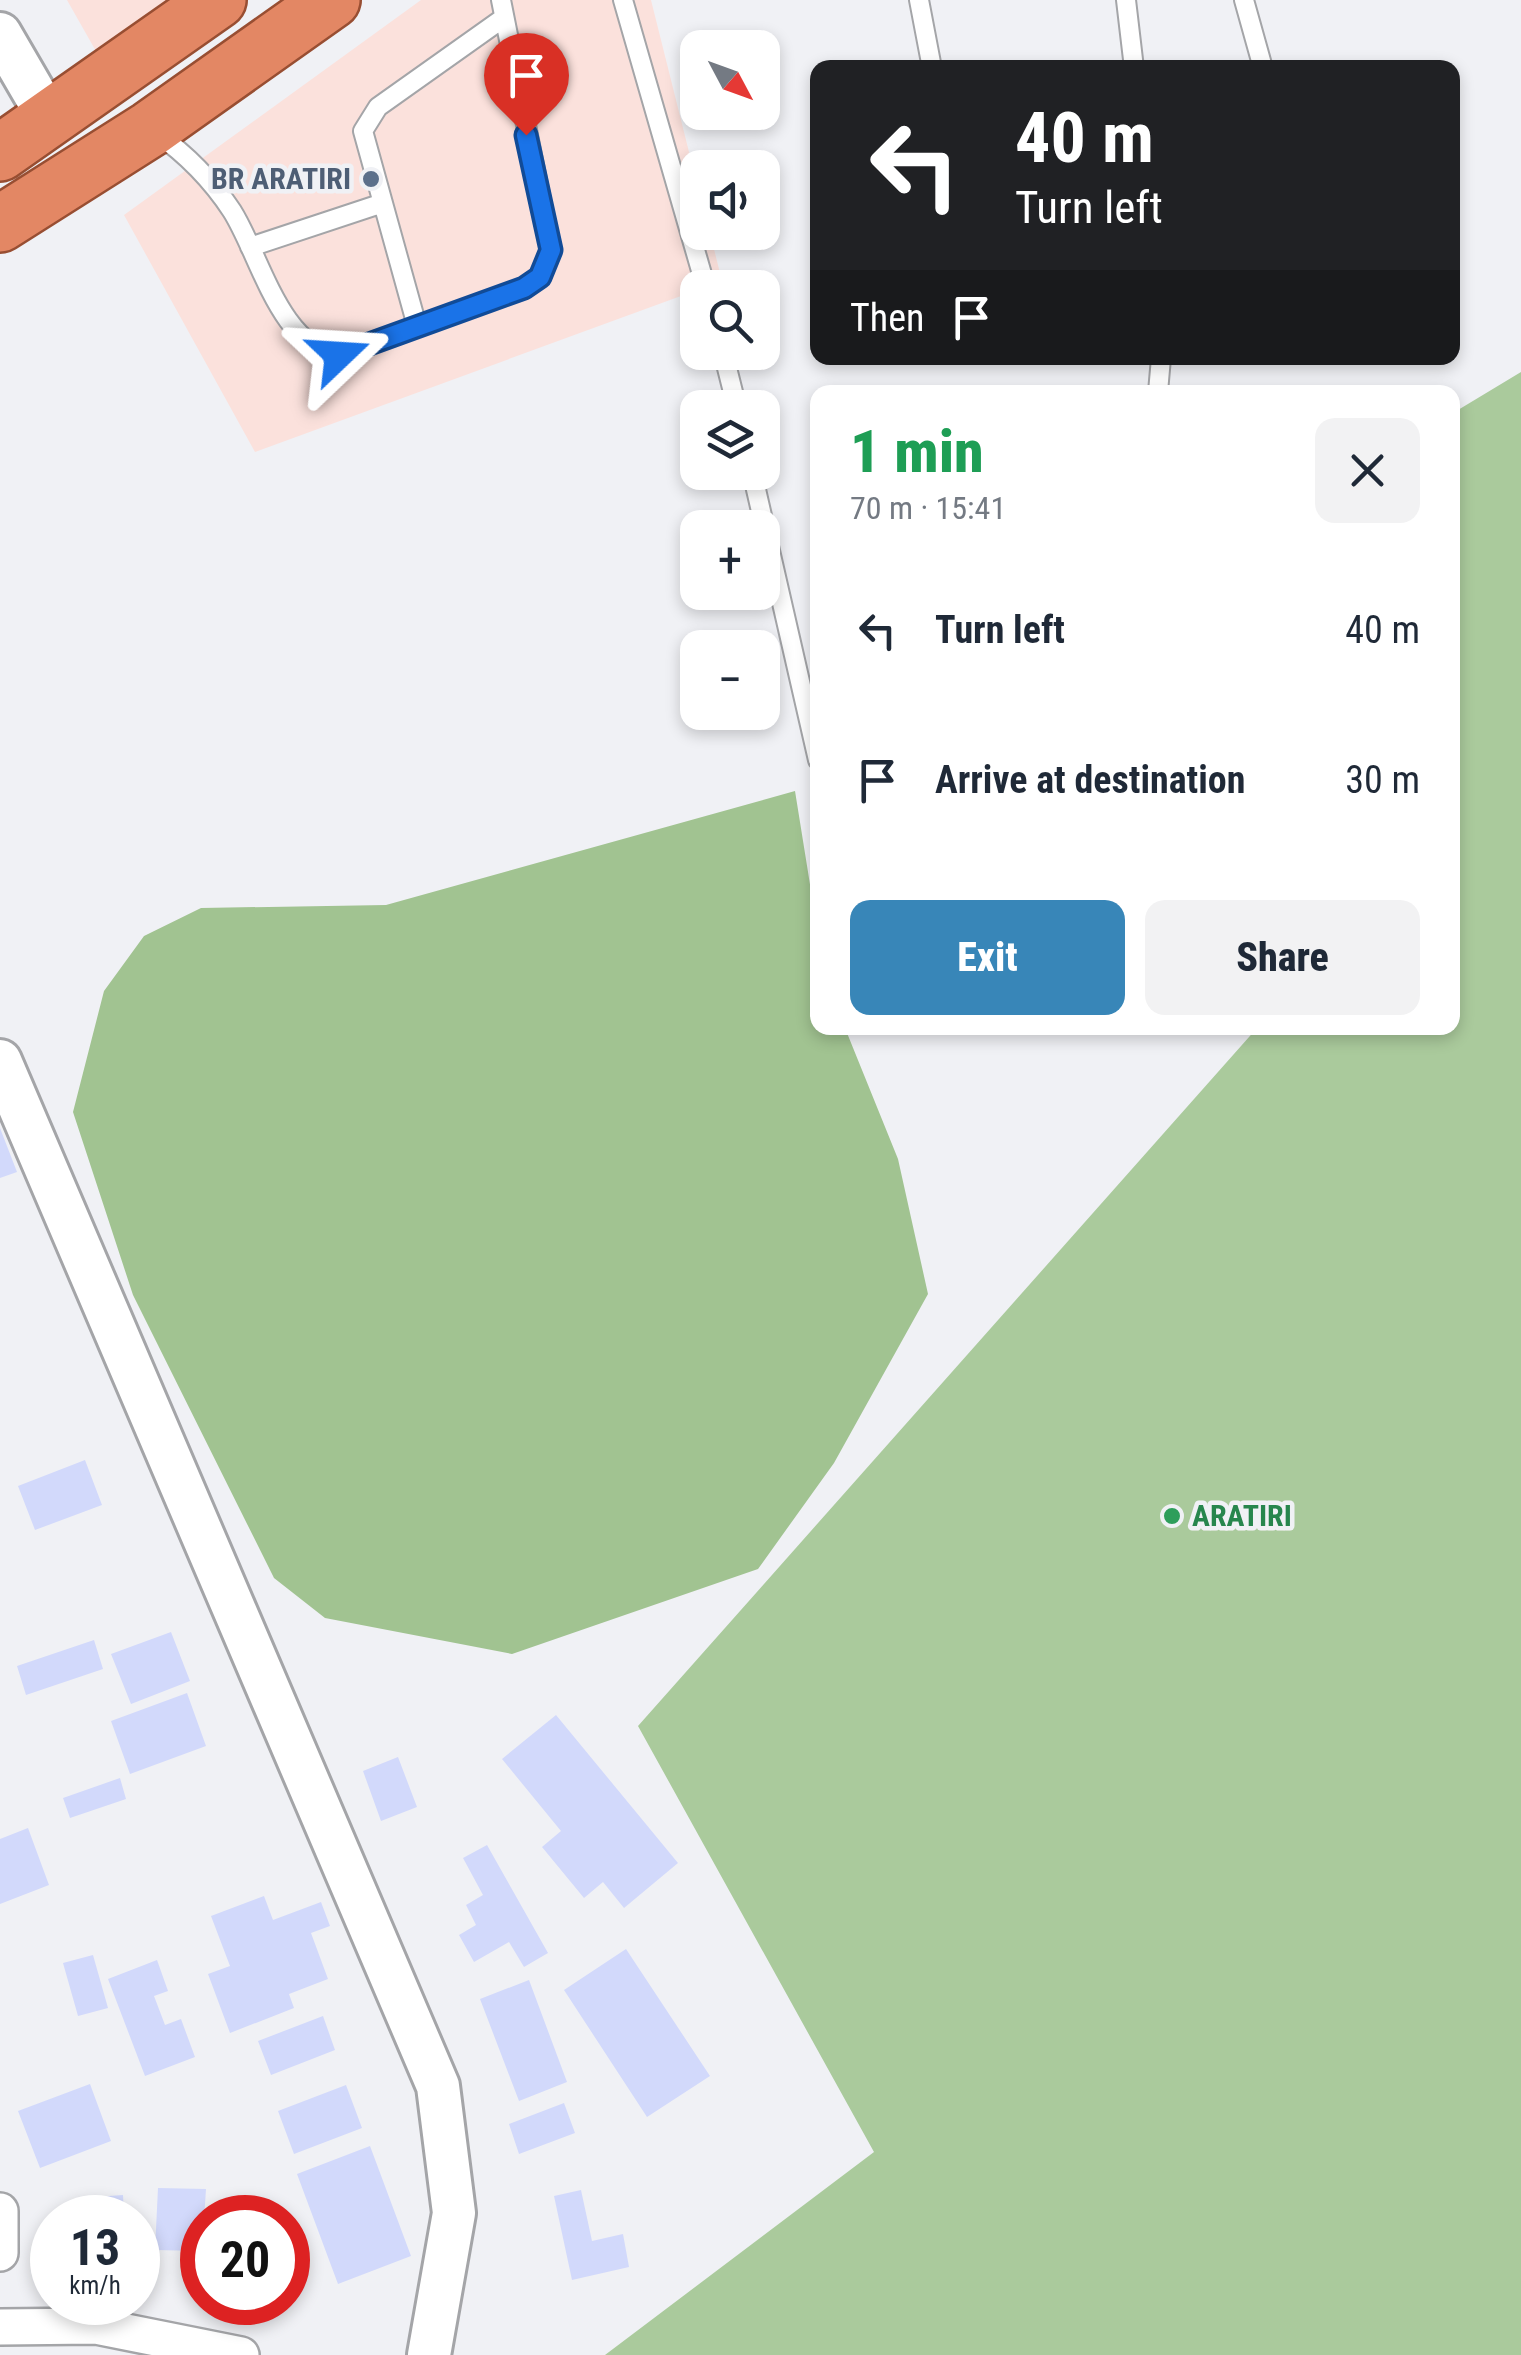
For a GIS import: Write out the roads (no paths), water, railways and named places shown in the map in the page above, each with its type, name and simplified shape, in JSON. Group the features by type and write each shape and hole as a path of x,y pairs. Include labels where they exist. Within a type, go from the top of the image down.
{"highway":[{"path":"0,224 150,129 332,0"},
{"path":"0,153 189,15"}],"street":[{"path":"0,34 50,120"},
{"path":"0,1061 438,2086 454,2213 429,2355"},
{"path":"0,2211 0,2253"},
{"path":"0,2327 96,2326 241,2355"}],"lane":[{"path":"150,129 182,150 210,181 292,328 322,353 339,355 524,288 548,265 551,250 501,0"},
{"path":"623,0 701,270"},
{"path":"919,0 930,60"},
{"path":"1126,0 1133,60"},
{"path":"1244,0 1261,60"},
{"path":"417,326 363,131 365,123 378,106 502,20"},
{"path":"250,247 383,203"},
{"path":"756,490 810,725"}],"place":[{"name":"BR ARATIRI","path":"371,179"},
{"name":"ARATIRI","path":"1172,1516"}]}
